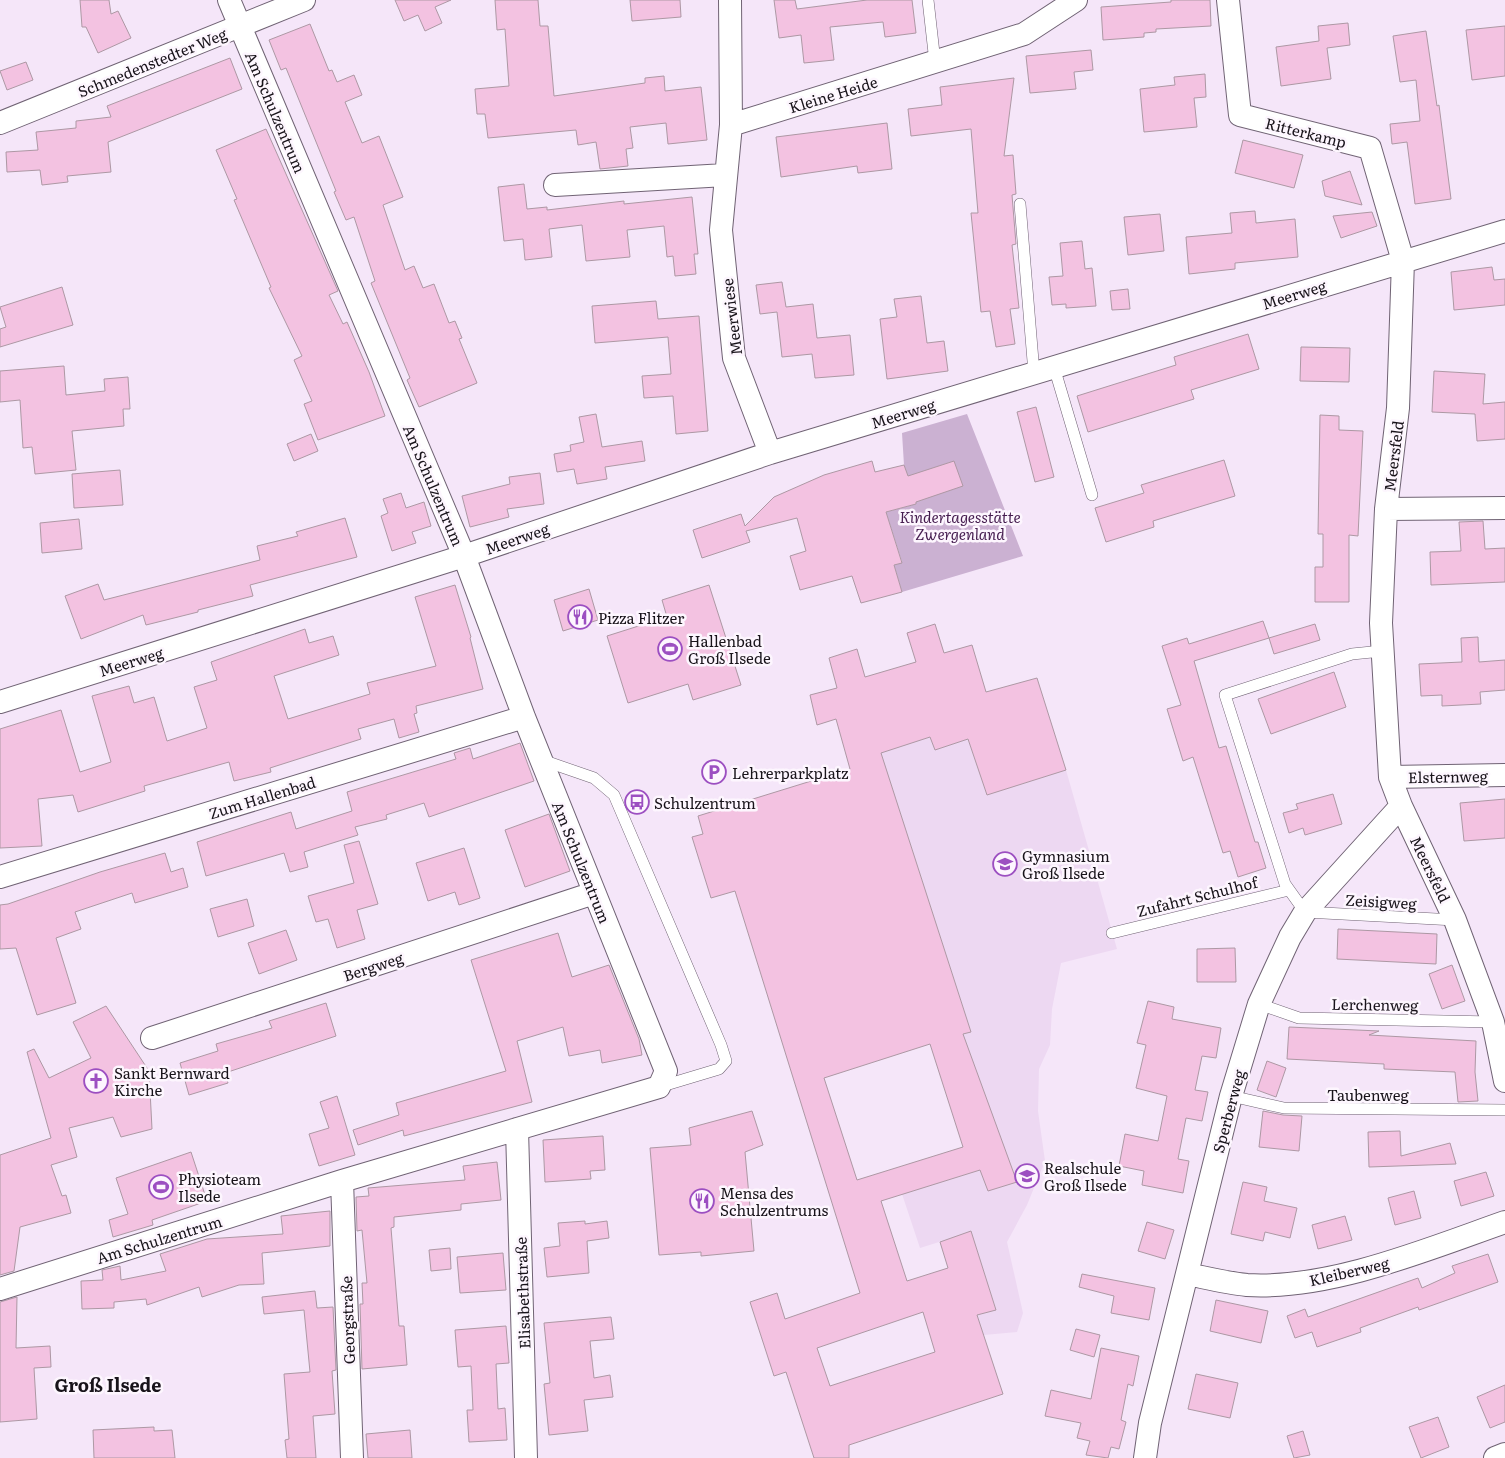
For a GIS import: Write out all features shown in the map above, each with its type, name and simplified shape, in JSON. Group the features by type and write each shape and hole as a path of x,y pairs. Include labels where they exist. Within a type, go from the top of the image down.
{"street":[{"name":"Am Schulzentrum","path":"0,1289 342,1181 659,1087 666,1071 541,760 464,556 229,0"},
{"name":"Schmedenstedter Weg","path":"0,123 304,0"},
{"name":"Meerwiese","path":"730,0 731,125 720,230 734,358 770,454"},
{"name":"Kleine Heide","path":"731,125 1024,34 1076,0"},
{"name":"Ritterkamp","path":"1228,0 1240,116 1370,148 1403,261"},
{"path":"556,185 725,175"},
{"name":"Meerweg","path":"0,702 464,556 770,454 1505,231"},
{"name":"Meersfeld","path":"1403,261 1398,408 1386,509 1382,651 1390,777 1401,806 1455,920 1493,1022 1505,1081"},
{"path":"1386,509 1505,508"},
{"name":"Zum Hallenbad","path":"0,877 524,716"},
{"name":"Elsternweg","path":"1390,777 1505,775"},
{"name":"Sperberweg","path":"1145,1458 1150,1423 1231,1096 1259,1004 1290,937 1305,912 1401,806"},
{"name":"Bergweg","path":"152,1038 594,894"},
{"name":"Elisabethstraße","path":"517,1129 526,1458"},
{"name":"Georgstraße","path":"342,1181 352,1458"},
{"name":"Kleiberweg","path":"1187,1274 1248,1285 1295,1283 1348,1273 1395,1260 1505,1222"},
{"path":"1495,1458 1505,1454"}],"lane":[{"path":"928,0 935,62"},
{"path":"1020,204 1044,370 1092,495"},
{"path":"1305,912 1285,884 1225,695 1352,654 1382,651"},
{"path":"541,760 594,778 614,795 721,1045 726,1061 719,1069 659,1087"},
{"name":"Zufahrt Schulhof","path":"1112,933 1289,890"},
{"name":"Zeisigweg","path":"1305,912 1455,920"},
{"name":"Lerchenweg","path":"1259,1004 1299,1018 1493,1022"},
{"name":"Taubenweg","path":"1231,1096 1284,1108 1505,1110"}],"shaded area":[{"name":"Gymnasium Groß Ilsede","path":"930,737 935,750 968,739 987,795 1066,770 1117,949 1061,963 1052,1009 1050,1045 1039,1069 1038,1111 1045,1161 1027,1205 1007,1242 1023,1313 1017,1332 984,1335 965,1319 996,1309 971,1232 920,1248 902,1194 980,1170 988,1191 1017,1182 963,1034 971,1031 881,753"}],"green space":[{"name":"Kindertagesstätte Zwergenland","path":"967,414 1023,556 902,592 894,565 902,562 886,512 916,504 904,465 902,433"}],"building":[{"path":"80,0 109,0 111,14 118,11 131,38 98,53 86,27 82,27"},
{"path":"395,0 451,0 435,7 442,23 425,31 418,15 404,21"},
{"path":"495,0 538,0 540,26 548,26 554,96 645,83 645,78 664,76 665,91 701,87 707,140 668,144 666,123 630,127 633,148 626,149 628,166 600,169 596,142 578,145 576,130 488,138 485,114 477,114 475,89 509,86 505,29 497,30"},
{"path":"630,0 680,0 681,17 632,21"},
{"path":"774,0 795,0 797,9 867,0 912,0 916,33 885,37 883,22 830,27 834,60 804,63 801,35 779,38"},
{"path":"1171,0 1210,0 1211,26 1156,29 1156,32 1144,33 1144,37 1103,40 1101,7 1171,2"},
{"path":"1348,23 1350,45 1327,48 1331,79 1281,86 1276,47 1319,41 1318,26"},
{"path":"310,24 329,71 332,70 337,82 354,75 362,95 345,102 362,143 379,136 403,197 383,205 405,270 414,266 423,288 434,284 449,323 455,321 462,338 459,339 477,383 419,407 407,380 410,378 371,283 375,281 354,217 346,220 286,68 281,70 269,40"},
{"path":"1505,26 1505,76 1472,80 1466,30"},
{"path":"1426,31 1437,106 1439,105 1451,199 1415,204 1407,142 1392,144 1390,124 1420,121 1416,80 1400,82 1393,36"},
{"path":"1091,50 1093,70 1074,72 1076,89 1030,93 1026,56"},
{"path":"230,58 242,89 108,142 111,172 67,176 68,182 42,185 40,170 7,172 6,152 38,150 36,132 76,128 76,121 111,117 107,106"},
{"path":"26,62 33,80 7,90 0,71"},
{"path":"1205,74 1206,97 1194,98 1197,127 1144,132 1140,89 1175,85 1174,77"},
{"path":"1014,78 1004,156 1013,155 1016,194 1012,195 1016,244 1012,245 1019,308 1010,309 1015,344 996,347 990,311 981,312 971,213 978,213 971,129 911,136 908,109 942,105 940,87"},
{"path":"887,123 892,169 858,173 857,166 781,177 776,137"},
{"path":"266,129 338,291 329,295 343,324 347,322 369,372 385,416 318,440 304,404 312,401 294,360 302,356 269,288 271,287 234,200 237,199 216,150"},
{"path":"1243,140 1303,155 1294,188 1235,173"},
{"path":"1350,171 1362,205 1325,196 1322,181"},
{"path":"524,184 527,209 547,207 547,210 624,201 624,204 692,197 698,254 694,254 696,274 675,276 673,256 667,257 664,226 627,230 630,257 586,261 582,225 549,229 552,257 525,260 523,239 504,241 498,187"},
{"path":"1255,211 1256,223 1295,219 1298,257 1235,263 1235,269 1189,274 1186,237 1232,233 1230,213"},
{"path":"1372,212 1377,226 1341,238 1333,216"},
{"path":"1160,214 1164,251 1128,255 1124,217"},
{"path":"1082,241 1085,269 1092,268 1096,306 1066,308 1066,304 1052,305 1049,277 1063,276 1060,243"},
{"path":"1492,267 1494,280 1505,279 1505,305 1454,310 1451,272"},
{"path":"782,282 786,307 813,304 817,338 850,335 854,375 815,378 812,354 782,357 777,312 760,314 756,285"},
{"path":"62,287 73,325 0,347 0,329 6,327 0,307"},
{"path":"1128,289 1130,309 1112,310 1110,291"},
{"path":"921,296 927,343 944,341 948,371 887,379 880,319 897,317 894,299"},
{"path":"656,301 658,319 699,316 708,431 676,434 673,396 644,398 642,376 671,374 668,337 595,343 592,306"},
{"path":"1248,334 1259,369 1191,390 1194,399 1088,432 1077,396 1176,365 1174,357"},
{"path":"1301,347 1350,348 1349,382 1300,381"},
{"path":"64,366 66,395 105,391 104,379 128,377 130,409 123,409 124,426 72,431 76,470 35,474 32,447 23,448 20,400 0,402 0,371"},
{"path":"1434,371 1485,374 1483,404 1505,402 1505,439 1477,441 1475,414 1432,412"},
{"path":"1036,407 1054,477 1035,482 1017,412"},
{"path":"596,414 602,447 642,441 645,461 605,467 607,479 577,484 574,469 557,472 554,454 571,451 570,445 584,442 579,417"},
{"path":"1320,415 1339,416 1339,430 1363,431 1358,536 1349,535 1349,602 1315,602 1315,567 1323,567 1323,534 1318,534"},
{"path":"311,434 318,451 294,461 287,444"},
{"path":"1224,460 1235,496 1153,521 1154,527 1106,542 1095,508 1144,493 1141,485"},
{"name":"Kindertagesstätte Zwergenland","path":"872,461 875,472 904,465 908,476 954,461 963,486 916,502 916,504 886,512 902,563 894,565 902,592 861,603 852,576 800,590 790,556 806,551 797,518 746,531 750,542 702,558 693,530 741,514 745,526 774,497 824,475"},
{"path":"120,470 123,505 74,508 72,474"},
{"path":"540,473 544,504 507,509 509,517 470,527 462,496 510,484 509,477"},
{"path":"401,493 406,508 424,502 431,526 412,532 416,543 392,551 381,516 388,513 383,499"},
{"path":"345,518 357,557 250,585 253,596 198,610 198,612 146,625 143,615 81,639 65,596 98,584 104,600 260,560 257,546 298,536 296,532"},
{"path":"79,519 82,549 42,553 40,523"},
{"path":"1483,521 1485,549 1505,548 1505,582 1431,585 1430,552 1461,551 1459,522"},
{"path":"455,585 471,637 483,689 416,706 417,713 414,714 419,732 399,738 394,719 358,729 361,739 270,768 271,772 234,781 229,762 144,786 145,791 78,812 73,795 38,799 42,846 0,848 0,729 61,710 80,772 111,762 92,696 129,686 134,703 154,697 167,741 207,728 194,687 217,680 211,662 305,629 309,643 333,636 339,655 274,676 288,719 370,694 367,683 436,666 415,597"},
{"name":"Hallenbad Groß Ilsede","path":"709,585 741,685 693,700 688,684 628,703 607,636 667,617 662,600"},
{"path":"589,589 598,620 563,631 554,600"},
{"path":"1263,621 1269,638 1194,661 1219,748 1226,746 1255,842 1258,842 1266,868 1238,877 1230,851 1223,853 1193,757 1183,761 1167,709 1181,705 1162,646 1187,638 1189,644"},
{"path":"935,624 944,653 972,645 986,692 1037,678 1066,770 987,795 968,739 935,750 930,737 881,753 971,1032 963,1034 1017,1182 988,1191 980,1170 881,1201 907,1281 948,1268 940,1242 971,1231 996,1310 977,1315 1003,1394 849,1445 849,1458 814,1458 786,1372 774,1376 750,1302 777,1293 785,1319 860,1293 735,891 711,898 692,837 703,834 698,816 850,769 836,719 817,725 810,695 837,688 829,658 857,649 865,677 916,662 907,633","holes":["930,1044 963,1147 857,1180 824,1078","923,1312 935,1352 830,1386 817,1348"]},
{"path":"1315,624 1320,640 1274,654 1269,638"},
{"path":"1478,637 1479,662 1505,660 1505,690 1480,692 1481,704 1442,706 1442,695 1421,696 1419,664 1462,662 1461,638"},
{"path":"1334,672 1346,707 1271,734 1258,699"},
{"path":"520,743 534,781 429,817 424,803 386,815 387,819 355,827 358,835 304,852 308,867 290,872 284,853 206,876 197,842 291,812 296,829 352,811 347,792 456,759 454,753 470,748 473,759"},
{"path":"1333,794 1342,824 1305,835 1303,828 1289,833 1283,813 1298,809 1296,804"},
{"path":"1505,799 1505,838 1464,841 1460,803"},
{"path":"549,814 570,871 525,887 505,830"},
{"path":"359,841 378,904 357,910 365,939 337,948 328,919 316,922 308,896 354,883 344,845"},
{"path":"464,848 480,898 459,905 455,892 428,901 416,863"},
{"path":"165,853 171,872 183,868 188,887 135,903 132,893 75,912 81,929 56,938 76,1003 37,1015 16,948 0,949 0,905"},
{"path":"247,899 254,926 218,937 210,909"},
{"path":"1338,929 1437,934 1436,964 1337,959"},
{"path":"286,930 297,960 259,974 248,943"},
{"path":"558,933 572,977 609,965 639,1039 642,1055 602,1063 600,1050 569,1056 563,1027 517,1041 532,1102 404,1136 403,1130 358,1145 353,1130 399,1115 396,1103 506,1071 471,960"},
{"path":"1235,948 1236,982 1197,982 1197,949"},
{"path":"1452,965 1465,1001 1442,1009 1429,974"},
{"path":"1148,1001 1174,1007 1172,1019 1221,1028 1216,1058 1202,1056 1195,1090 1208,1092 1202,1121 1186,1118 1178,1159 1189,1161 1183,1193 1142,1185 1144,1171 1119,1166 1125,1134 1158,1141 1167,1096 1136,1088 1146,1045 1137,1043"},
{"path":"326,1003 336,1036 225,1073 228,1083 189,1095 180,1063 218,1051 216,1044 272,1028 269,1021"},
{"name":"Sankt Bernward Kirche","path":"106,1006 149,1071 152,1129 121,1137 113,1117 69,1128 77,1157 51,1165 62,1196 66,1195 71,1213 20,1227 14,1271 0,1275 0,1155 51,1138 27,1052 34,1049 49,1078 91,1058 73,1022"},
{"path":"1289,1027 1379,1031 1369,1035 1476,1041 1475,1072 1478,1101 1458,1102 1455,1072 1384,1069 1384,1064 1287,1059"},
{"path":"1267,1061 1286,1068 1276,1097 1257,1090"},
{"path":"337,1096 355,1155 319,1166 309,1134 329,1128 320,1102"},
{"name":"Mensa des Schulzentrums","path":"752,1111 763,1145 745,1152 754,1251 701,1256 701,1252 659,1255 650,1148 691,1145 689,1128"},
{"path":"1263,1111 1302,1116 1299,1151 1259,1147"},
{"path":"1400,1131 1401,1156 1450,1143 1456,1164 1369,1167 1368,1132"},
{"path":"603,1136 605,1170 590,1171 591,1179 545,1182 543,1140"},
{"name":"Physioteam Ilsede","path":"191,1152 207,1201 152,1220 153,1225 113,1237 109,1220 128,1214 116,1178"},
{"path":"497,1162 501,1200 461,1204 461,1210 394,1217 394,1227 391,1228 399,1326 404,1326 407,1365 362,1369 360,1304 363,1304 362,1283 367,1283 362,1230 357,1231 356,1197 369,1196 368,1188 465,1180 463,1166"},
{"path":"1486,1172 1494,1196 1461,1206 1454,1181"},
{"path":"1243,1182 1267,1187 1264,1201 1297,1208 1290,1238 1265,1232 1263,1241 1231,1234"},
{"path":"1414,1191 1421,1218 1395,1225 1388,1198"},
{"path":"330,1211 330,1246 262,1253 264,1284 239,1285 202,1297 199,1287 147,1305 146,1299 114,1302 114,1308 82,1309 81,1281 103,1280 102,1270 120,1266 121,1280 166,1271 160,1254 207,1239 283,1234 281,1216"},
{"path":"1345,1216 1352,1240 1318,1249 1312,1225"},
{"path":"585,1221 585,1224 607,1221 609,1238 587,1241 589,1273 547,1277 544,1248 560,1246 558,1223"},
{"path":"1147,1222 1174,1230 1165,1259 1138,1251"},
{"path":"450,1248 451,1269 431,1271 429,1250"},
{"path":"503,1253 506,1290 460,1293 457,1257"},
{"path":"1488,1254 1498,1282 1419,1310 1418,1307 1360,1328 1361,1332 1317,1347 1312,1332 1295,1338 1287,1316 1305,1309 1308,1317 1418,1278 1422,1288 1455,1273 1452,1266"},
{"path":"1082,1274 1155,1288 1149,1320 1111,1313 1114,1296 1079,1287"},
{"path":"315,1291 317,1308 333,1307 336,1370 332,1371 335,1414 313,1416 316,1458 287,1458 285,1440 289,1439 284,1374 310,1372 304,1310 264,1314 262,1297"},
{"path":"17,1297 16,1348 50,1346 51,1367 34,1368 37,1419 0,1422 0,1302"},
{"path":"1216,1300 1268,1311 1261,1343 1210,1331"},
{"path":"611,1317 614,1339 590,1341 594,1378 610,1375 613,1397 584,1400 588,1431 549,1435 544,1384 550,1383 544,1323"},
{"path":"506,1326 509,1363 496,1364 498,1409 505,1408 507,1440 469,1442 467,1410 473,1410 471,1366 458,1367 455,1330"},
{"path":"1076,1329 1100,1335 1094,1357 1070,1350"},
{"path":"1101,1348 1139,1356 1133,1386 1128,1384 1121,1420 1126,1422 1119,1449 1111,1447 1108,1458 1086,1455 1090,1441 1077,1438 1081,1423 1045,1416 1051,1390 1091,1399"},
{"path":"1196,1374 1238,1383 1230,1418 1188,1409"},
{"path":"1505,1385 1505,1422 1490,1428 1477,1397"},
{"path":"1438,1417 1449,1447 1421,1458 1409,1427"},
{"path":"154,1427 154,1431 172,1430 175,1458 94,1458 93,1430"},
{"path":"410,1430 412,1458 368,1458 366,1434"},
{"path":"1303,1431 1310,1455 1294,1458 1287,1436"}],"place":[{"name":"Pizza Flitzer","path":"580,617"},
{"name":"Hallenbad Groß Ilsede","path":"670,649"},
{"name":"Lehrerparkplatz","path":"714,772"},
{"name":"Schulzentrum","path":"637,802"},
{"name":"Gymnasium Groß Ilsede","path":"1005,864"},
{"name":"Sankt Bernward Kirche","path":"96,1081"},
{"name":"Realschule Groß Ilsede","path":"1027,1176"},
{"name":"Physioteam Ilsede","path":"161,1187"},
{"name":"Mensa des Schulzentrums","path":"702,1201"}],"district":[{"name":"Groß Ilsede","path":"108,1384"}]}
